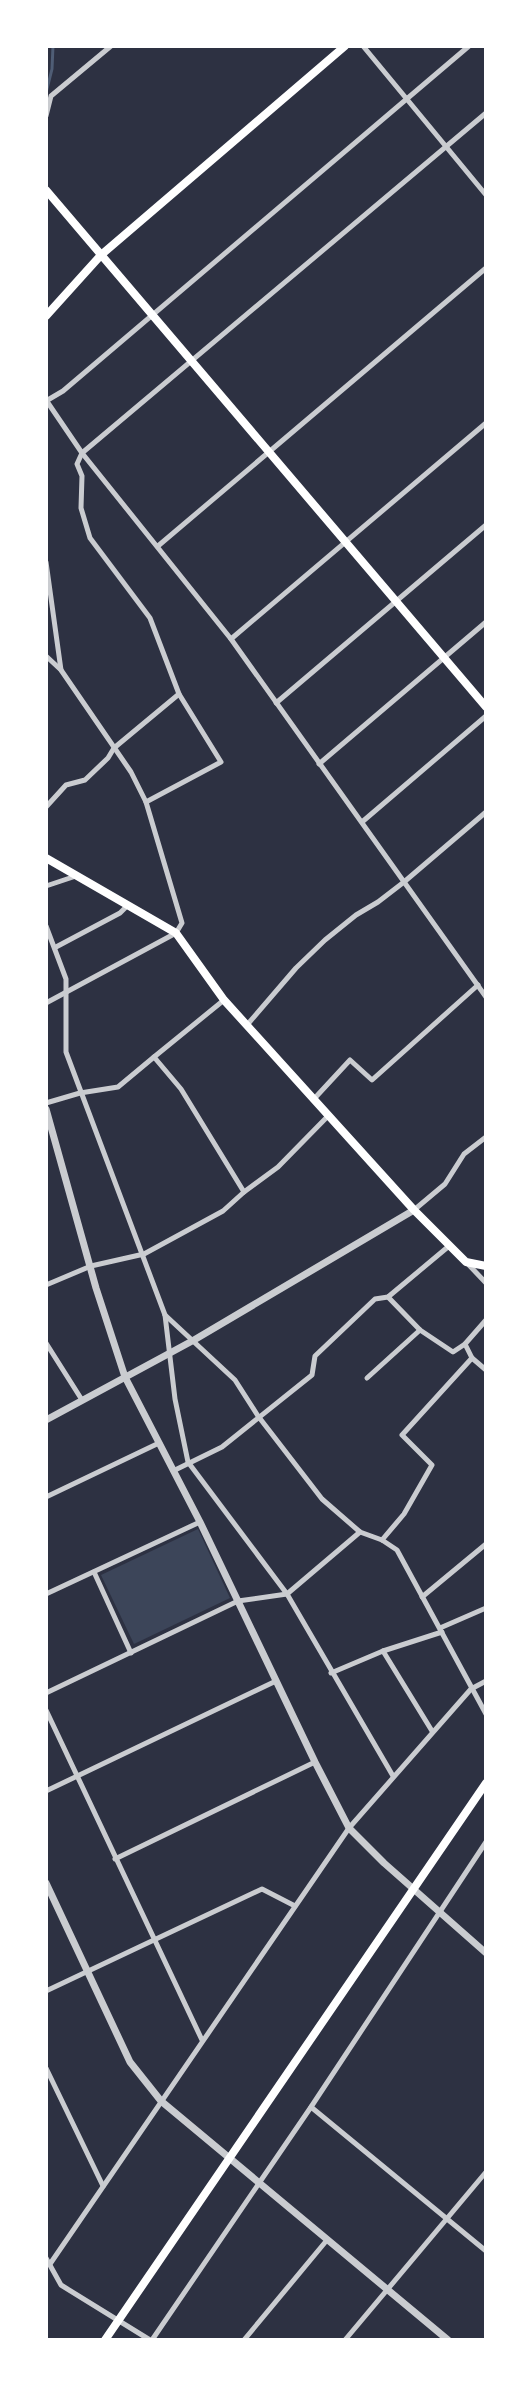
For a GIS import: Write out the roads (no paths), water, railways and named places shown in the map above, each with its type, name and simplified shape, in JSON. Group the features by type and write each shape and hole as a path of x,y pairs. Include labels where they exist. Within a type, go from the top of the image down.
{"main road":[{"path":"46,316 101,255 345,46"},
{"path":"46,190 486,707"},
{"path":"46,858 176,933 224,1000 414,1210 466,1262 486,1266"},
{"path":"105,2340 486,1783"}],"street":[{"path":"46,116 51,96 111,46"},
{"path":"363,46 486,195"},
{"path":"469,46 63,392 47,401 82,453 231,639 486,997"},
{"path":"146,802 221,762 179,694 150,618 90,538 81,508 82,476 77,464 82,453 486,113"},
{"path":"158,546 486,268"},
{"path":"231,639 486,423"},
{"path":"276,703 486,525"},
{"path":"46,562 61,670"},
{"path":"319,764 486,622"},
{"path":"46,656 61,670 131,772 146,802 182,923 176,933 46,1003"},
{"path":"46,807 66,785 85,780 108,758 114,748 179,694"},
{"path":"362,822 486,716"},
{"path":"247,1025 296,968 325,940 356,915 404,882 486,812"},
{"path":"46,886 76,876"},
{"path":"56,947 120,913 128,905"},
{"path":"46,926 56,947 67,992 66,1052 144,1254 165,1315 175,1399 188,1462 287,1594 393,1776"},
{"path":"313,1100 350,1060 372,1080 478,985"},
{"path":"46,1103 80,1093 118,1088 224,1000"},
{"path":"154,1056 181,1089 244,1192"},
{"path":"46,1109 125,1377 200,1522 349,1828 413,1890 485,1950"},
{"path":"46,1285 91,1266 144,1254 223,1211 278,1167 328,1116"},
{"path":"46,1419 194,1340 414,1210 445,1184 464,1154 486,1137"},
{"path":"173,1471 222,1447 312,1375 315,1356 375,1299 388,1297 449,1246"},
{"path":"466,1262 486,1283"},
{"path":"388,1297 420,1330 453,1352 465,1344 486,1320"},
{"path":"165,1315 235,1380 258,1416 322,1499 360,1532 382,1540 397,1550 486,1714"},
{"path":"367,1378 420,1330"},
{"path":"46,1343 82,1400"},
{"path":"465,1344 472,1358 486,1370"},
{"path":"382,1540 404,1514 432,1465 402,1435 472,1358"},
{"path":"46,1497 159,1443"},
{"path":"46,1594 200,1522"},
{"path":"46,1693 238,1601 287,1594 360,1532"},
{"path":"422,1597 486,1544"},
{"path":"94,1572 131,1653"},
{"path":"331,1673 441,1630 486,1608"},
{"path":"383,1651 432,1731"},
{"path":"46,1791 276,1681"},
{"path":"50,2264 349,1828 471,1689 486,1681"},
{"path":"46,1710 153,1941 202,2040"},
{"path":"115,1859 315,1762"},
{"path":"46,2258 61,2284 151,2340 311,2107 486,1842"},
{"path":"46,1883 130,2062 161,2101 448,2340"},
{"path":"46,1991 262,1889 295,1906"},
{"path":"46,1904 55,1901"},
{"path":"46,2068 103,2186"},
{"path":"311,2107 486,2250"},
{"path":"345,2340 486,2172"},
{"path":"244,2340 327,2240"}],"waterway":[{"path":"46,93 52,69 53,46"}]}
